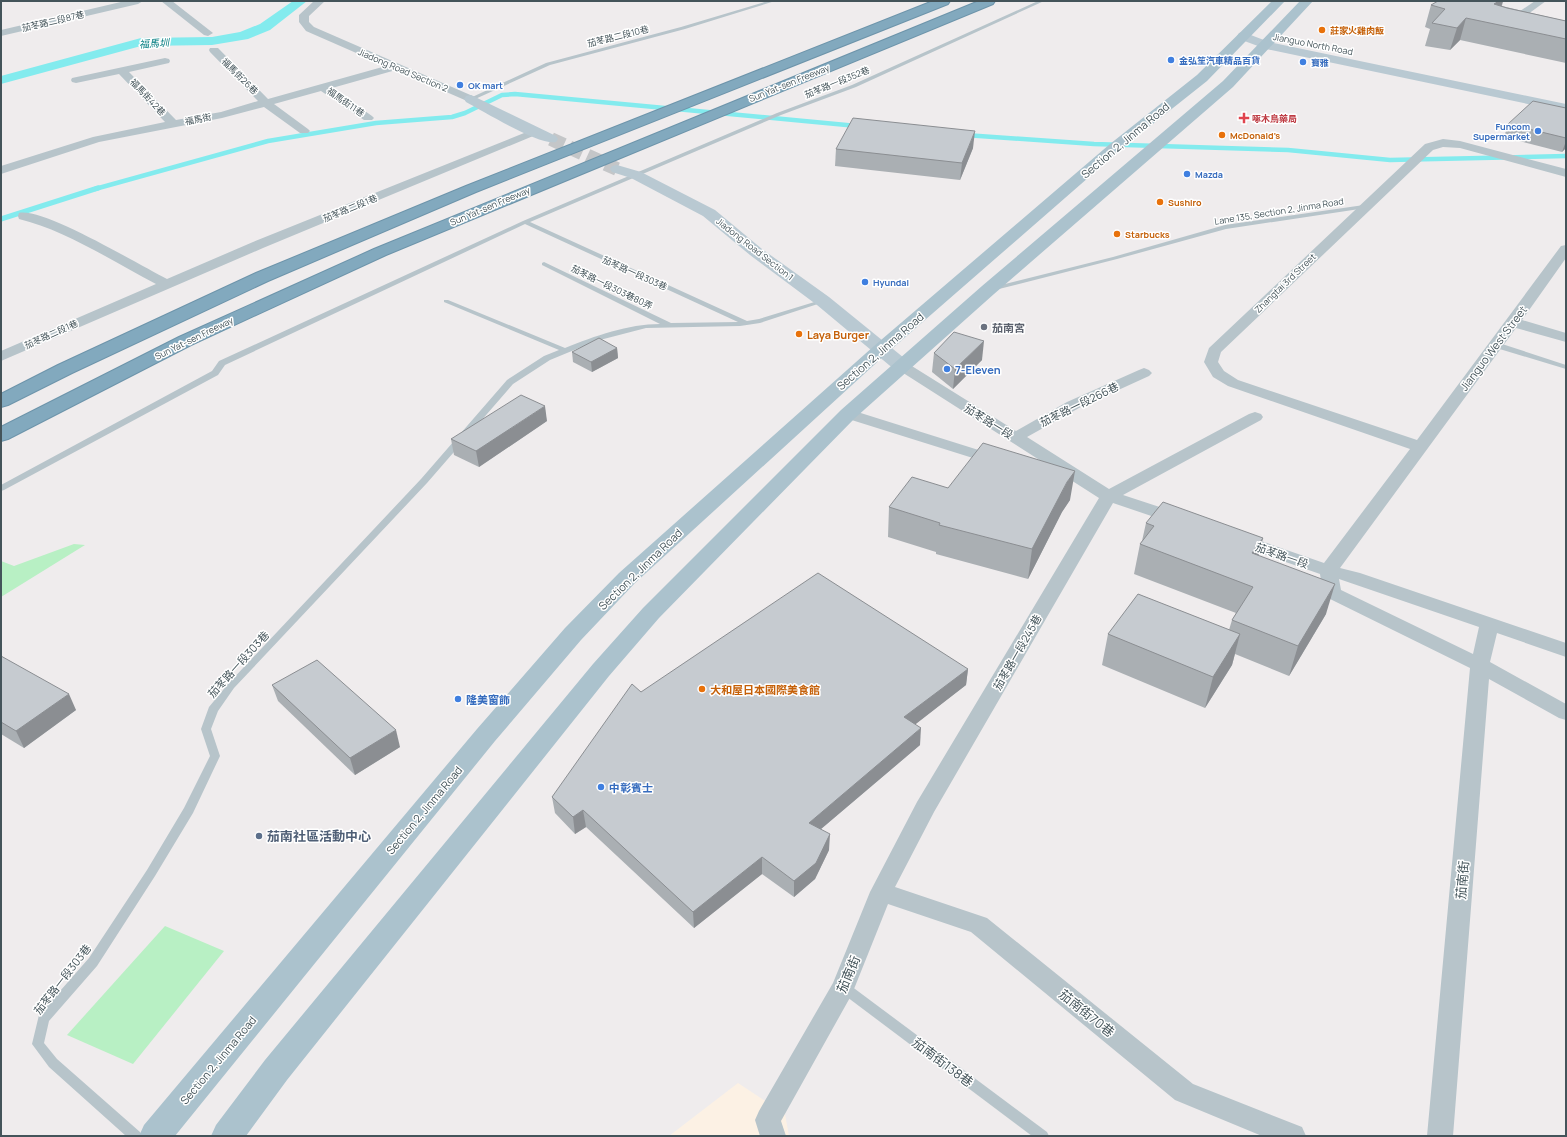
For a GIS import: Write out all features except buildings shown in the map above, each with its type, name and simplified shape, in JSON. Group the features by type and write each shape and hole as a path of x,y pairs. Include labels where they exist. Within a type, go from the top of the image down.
{"highway":[{"name":"Sun Yat-sen Freeway","path":"1,401 65,369 269,274 471,189 944,1"},
{"name":"Sun Yat-sen Freeway","path":"1,435 185,341 380,252 989,1"}],"main road":[{"name":"Section 2, Jinma Road","path":"155,1136 481,741 573,634 627,578 880,350 1118,145 1202,78 1279,1"},
{"path":"227,1136 276,1070 606,665 651,613 848,414 988,290 1228,84 1308,1"}],"street":[{"name":"茄苳路二段87巷","path":"1,33 138,1"},
{"path":"166,1 208,33"},
{"name":"Jiadong Road Section 2","path":"320,1 304,15 304,22 310,29 478,103 534,132 551,139"},
{"path":"1520,29 1505,26 1520,12 1541,1"},
{"name":"Jianguo North Road","path":"1243,36 1566,97"},
{"name":"Jianguo North Road","path":"1270,40 1566,108"},
{"name":"福馬街26巷","path":"214,50 266,103 304,131"},
{"path":"76,80 165,61"},
{"name":"福馬街","path":"1,170 97,140 222,115 395,67"},
{"name":"福馬街42巷","path":"122,70 173,124"},
{"name":"福馬街11巷","path":"323,87 368,118"},
{"name":"茄苳路二段1巷","path":"1,357 166,284 534,132"},
{"name":"Zhangtai 3rd Street","path":"1420,447 1233,383 1218,374 1211,362 1214,351 1364,207 1429,147 1443,143 1460,145 1566,173"},
{"name":"Jiadong Road Section 1","path":"617,169 636,175 709,212 756,252 823,301 880,350"},
{"path":"24,216 32,217 56,226 166,284"},
{"name":"Jianguo West Street","path":"1328,570 1566,249"},
{"path":"1513,322 1566,338"},
{"name":"茄苳路一段","path":"880,350 902,366 1109,496 1190,523"},
{"name":"茄苳路一段266巷","path":"1016,437 1073,405 1144,373"},
{"path":"848,414 1012,466"},
{"path":"1049,477 1109,496 1255,417"},
{"name":"茄苳路一段245巷","path":"925,808 1109,496"},
{"name":"茄苳路一段","path":"1332,592 1220,533 1328,570 1354,577 1489,625 1566,650"},
{"path":"1328,570 1332,592 1480,665 1566,713"},
{"name":"茄南街","path":"1440,1136 1480,665 1489,625"},
{"name":"茄南街","path":"773,1136 768,1120 843,987 881,892 925,808"},
{"name":"茄南街70巷","path":"881,892 979,925 1184,1092 1294,1136"}],"lane":[{"name":"茄苳路二段10巷","path":"478,103 548,64 684,28 773,1"},
{"name":"茄苳路一段352巷","path":"1,488 215,373 222,363 525,222 779,114 854,86 1042,1"},
{"name":"Lane 135, Section 2, Jinma Road","path":"988,290 1115,258 1226,227 1364,207"},
{"name":"茄苳路一段303巷","path":"525,222 745,323"},
{"name":"茄苳路一段303巷80弄","path":"544,264 673,327"},
{"name":"茄苳路一段303巷","path":"135,1136 53,1063 38,1044 43,1019 93,962 151,873 189,810 215,756 206,729 213,710 231,686 424,481 510,382 547,358 593,339 646,326 673,327 760,321 823,301"},
{"path":"446,302 564,350"},
{"path":"1496,345 1566,367"},
{"name":"茄南街138巷","path":"843,987 1042,1136"}],"shaded area":[{"path":"738,1083 785,1114 789,1136 669,1136"}],"green space":[{"path":"74,544 85,545 1,597 1,561 14,566"},
{"path":"165,926 224,951 133,1064 67,1035"}],"waterway":[{"name":"福馬圳","path":"1,80 141,42 212,41 243,36 265,27 301,1"},
{"path":"95,189 268,141 376,123 452,117 465,113 502,95 515,94 857,126"},
{"path":"965,135 1094,144 1288,150 1390,160 1566,156"},
{"path":"1,219 98,188"}],"tunnel":[{"path":"551,139 617,169"}],"place":[{"name":"莊家火雞肉飯","path":"1322,30"},
{"name":"金弘笙汽車精品百貨","path":"1171,60"},
{"name":"寶雅","path":"1303,62"},
{"name":"OK mart","path":"460,85"},
{"name":"啄木鳥藥局","path":"1244,118"},
{"name":"Funcom Supermarket","path":"1538,131"},
{"name":"McDonald's","path":"1222,135"},
{"name":"Mazda","path":"1187,174"},
{"name":"Sushiro","path":"1160,202"},
{"name":"Starbucks","path":"1117,234"},
{"name":"Hyundai","path":"865,282"},
{"name":"茄南宮","path":"984,327"},
{"name":"Laya Burger","path":"799,334"},
{"name":"7-Eleven","path":"947,369"},
{"name":"大和屋日本國際美食館","path":"702,689"},
{"name":"隆美窗飾","path":"458,699"},
{"name":"中彰賓士","path":"601,787"},
{"name":"茄南社區活動中心","path":"259,836"}]}
